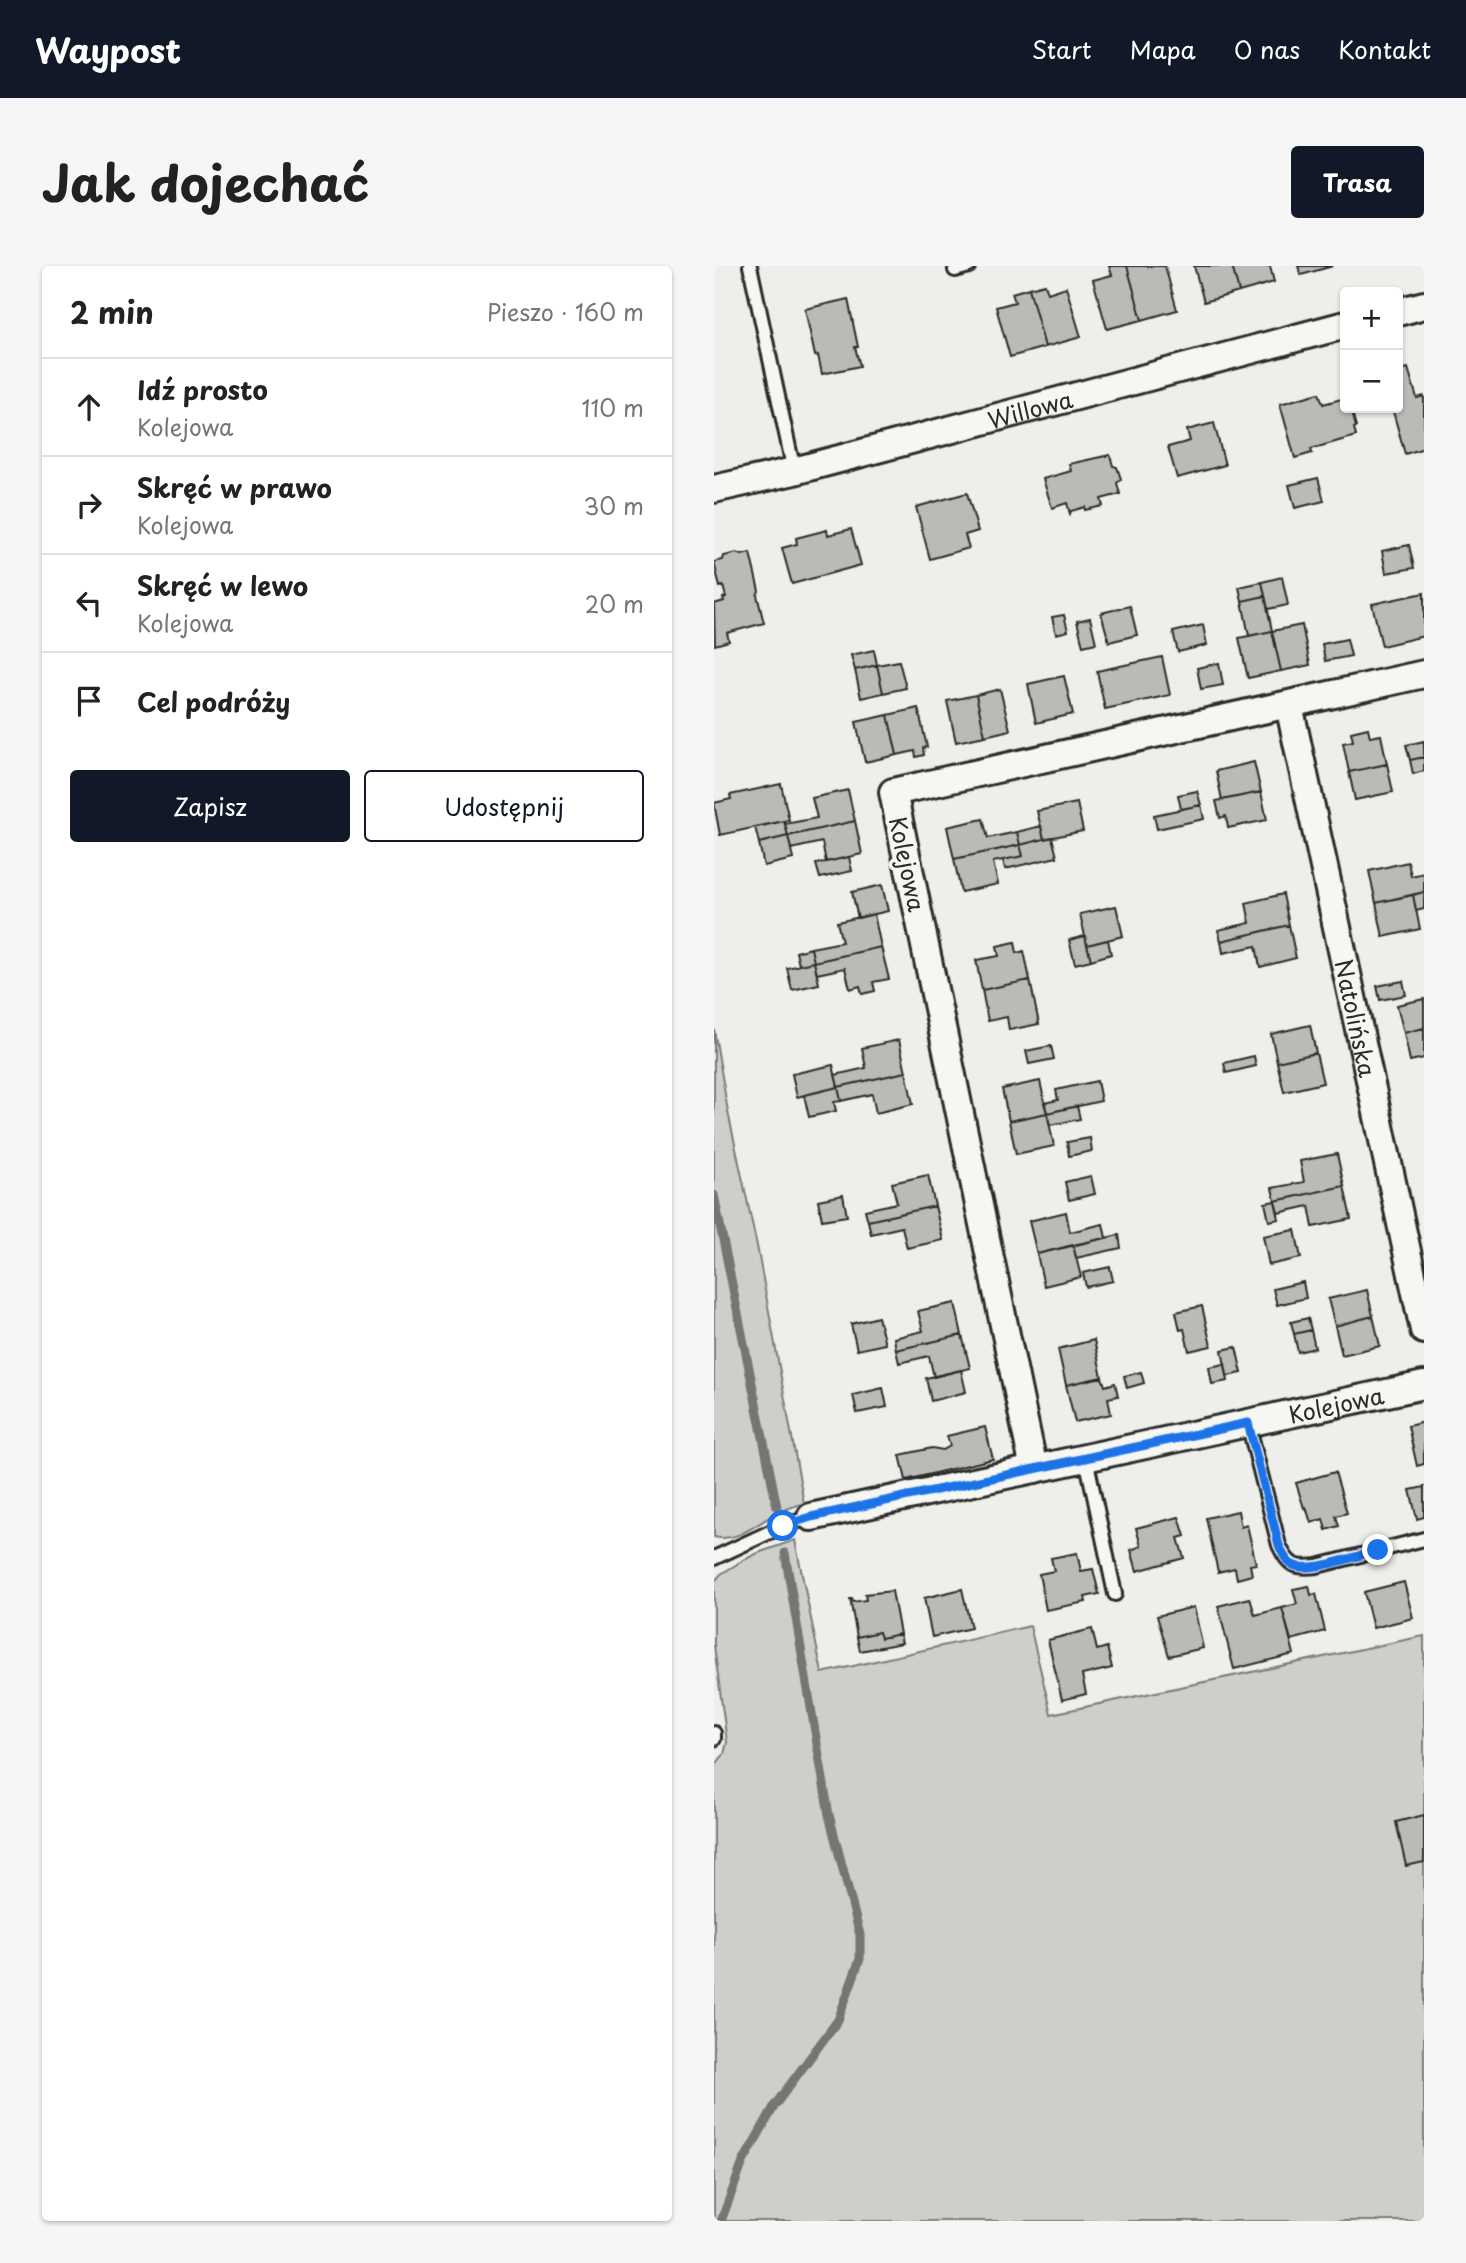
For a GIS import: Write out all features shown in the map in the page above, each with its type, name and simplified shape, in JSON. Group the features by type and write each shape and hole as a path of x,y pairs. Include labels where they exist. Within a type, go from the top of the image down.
{"street":[{"path":"1403,311 1424,305"},
{"name":"Willowa","path":"714,489 794,471 1340,327"},
{"name":"Kolejowa","path":"1034,1469 893,792 1424,674"},
{"name":"Natolińska","path":"1289,705 1424,1330"},
{"name":"Kolejowa","path":"811,1517 1424,1385"}],"lane":[{"path":"750,266 794,471"},
{"path":"955,270 969,266"},
{"path":"1248,1423 1279,1545 1291,1565 1303,1568 1317,1566 1424,1539"},
{"path":"1086,1458 1115,1594"},
{"path":"714,1558 783,1526 811,1517"},
{"path":"714,1733 714,1739"}],"shaded area":[{"path":"714,1029 804,1503 777,1513 739,1535 722,1538 714,1537"},
{"path":"795,1540 822,1673 1030,1626 1051,1714 1424,1636 1424,2221 714,2221 714,1767 724,1754 727,1742 714,1646 714,1582 721,1574 744,1560"}],"building":[{"path":"1109,266 1127,266 1142,320 1107,329 1093,280 1112,275"},
{"path":"1127,266 1165,266 1177,310 1142,320"},
{"path":"1194,266 1232,266 1239,292 1204,302"},
{"path":"1232,266 1270,266 1274,282 1239,292"},
{"path":"1298,266 1333,266 1301,275"},
{"path":"1045,284 1048,293 1066,287 1081,337 1045,347 1029,288"},
{"path":"1029,288 1045,347 1010,357 996,307 1015,302 1012,293"},
{"path":"848,299 860,366 822,374 818,355 815,356 805,309"},
{"path":"1408,368 1417,398 1424,396 1424,448 1405,454 1393,413 1403,413 1403,370"},
{"path":"1319,393 1323,404 1340,399 1340,413 1352,413 1356,436 1311,449 1312,453 1295,458 1280,404"},
{"path":"1214,423 1225,465 1177,478 1168,447 1190,441 1187,430"},
{"path":"1110,455 1121,479 1117,483 1120,494 1101,499 1103,506 1085,510 1085,507 1071,511 1070,514 1067,503 1052,508 1043,479 1071,471 1069,464"},
{"path":"1318,478 1324,501 1295,508 1289,485"},
{"path":"967,493 978,531 965,535 969,548 930,559 916,507"},
{"path":"851,529 861,565 792,584 782,548 797,544 796,538 827,530 828,535"},
{"path":"1409,545 1414,568 1386,573 1382,551"},
{"path":"737,553 750,553 764,623 727,633 729,641 715,645 714,604 724,601 723,598 726,597 723,586 720,587 714,562"},
{"path":"1282,577 1288,605 1268,609 1262,582"},
{"path":"1262,582 1265,596 1242,601 1239,587"},
{"path":"1424,593 1424,636 1382,646 1372,604"},
{"path":"1265,596 1272,631 1249,636 1242,601"},
{"path":"1130,606 1137,635 1109,642 1101,613"},
{"path":"1064,615 1068,631 1056,634 1052,617"},
{"path":"1090,618 1096,643 1083,646 1077,621"},
{"path":"1203,625 1207,645 1178,652 1173,632"},
{"path":"1302,625 1310,665 1281,671 1272,631"},
{"path":"1272,631 1281,671 1248,678 1239,638"},
{"path":"1347,639 1351,656 1325,661 1322,644"},
{"path":"874,650 877,665 855,670 851,655"},
{"path":"1162,657 1170,695 1105,709 1097,671"},
{"path":"899,661 906,688 883,693 877,665"},
{"path":"1219,663 1223,685 1201,689 1197,668"},
{"path":"877,665 883,693 861,698 855,670"},
{"path":"1064,676 1073,714 1036,723 1028,684"},
{"path":"1000,689 1010,730 985,736 976,695"},
{"path":"976,695 985,736 956,742 947,701"},
{"path":"918,708 927,747 923,748 924,755 916,757 915,751 897,755 888,715"},
{"path":"888,715 897,755 865,762 856,722"},
{"path":"1368,728 1370,737 1381,735 1387,764 1349,772 1343,743 1353,741 1351,732"},
{"path":"1424,741 1424,757 1410,760 1406,745"},
{"path":"1424,757 1424,771 1413,774 1410,760"},
{"path":"1254,762 1261,792 1222,800 1216,771"},
{"path":"1387,764 1393,792 1355,800 1349,772"},
{"path":"781,784 789,820 720,835 714,803 731,799 730,795"},
{"path":"848,790 855,821 788,836 785,824 817,818 812,798"},
{"path":"1197,791 1201,805 1181,809 1178,795"},
{"path":"1261,792 1267,820 1228,828 1226,816 1220,818 1216,801"},
{"path":"1077,803 1083,831 1044,839 1037,811"},
{"path":"1201,805 1204,819 1157,829 1154,815"},
{"path":"983,819 988,838 1017,832 1020,845 954,859 947,827"},
{"path":"784,821 788,836 759,843 755,827"},
{"path":"855,821 862,854 826,862 822,842 791,849 788,836"},
{"path":"1041,826 1044,839 1020,845 1017,832"},
{"path":"788,836 793,859 764,866 759,843"},
{"path":"1052,837 1057,857 1005,869 1003,860 1023,856 1020,845"},
{"path":"1020,845 1023,856 993,862 998,884 961,892 954,859"},
{"path":"849,857 852,871 820,878 816,864"},
{"path":"1408,862 1411,876 1424,873 1424,892 1376,903 1369,871"},
{"path":"882,885 888,911 858,918 852,892"},
{"path":"1424,892 1424,909 1416,911 1413,895"},
{"path":"1283,894 1289,925 1221,941 1218,930 1250,923 1246,903"},
{"path":"1413,895 1420,929 1383,937 1376,903"},
{"path":"1116,906 1123,936 1087,945 1080,914"},
{"path":"874,914 881,947 814,962 811,948 842,942 837,922"},
{"path":"1289,925 1296,958 1260,967 1256,946 1223,953 1221,941"},
{"path":"1085,936 1091,960 1075,964 1069,940"},
{"path":"1108,940 1111,954 1091,960 1087,945"},
{"path":"1015,942 1017,953 1024,951 1030,980 982,990 976,960 999,956 997,946"},
{"path":"881,947 889,979 873,982 875,991 862,994 860,986 850,989 845,968 817,974 814,962"},
{"path":"811,948 814,962 799,965 796,952"},
{"path":"814,962 819,984 792,990 787,968"},
{"path":"1030,980 1039,1024 1009,1030 1007,1017 988,1021 982,990"},
{"path":"1403,981 1406,995 1380,1000 1377,986"},
{"path":"1424,999 1424,1028 1404,1033 1397,1005"},
{"path":"1310,1025 1316,1053 1277,1062 1271,1034"},
{"path":"1424,1028 1424,1058 1410,1061 1404,1033"},
{"path":"899,1040 906,1072 838,1087 835,1075 866,1068 862,1048"},
{"path":"1051,1046 1054,1059 1029,1064 1026,1051"},
{"path":"1316,1053 1323,1083 1284,1092 1277,1062"},
{"path":"1254,1056 1256,1066 1226,1073 1224,1063"},
{"path":"833,1065 838,1087 797,1097 792,1074"},
{"path":"906,1072 913,1104 876,1113 872,1094 841,1101 838,1087"},
{"path":"1040,1081 1047,1113 1009,1121 1002,1089"},
{"path":"1097,1081 1101,1101 1047,1113 1044,1103 1058,1100 1056,1090"},
{"path":"838,1087 841,1101 834,1102 836,1111 809,1117 804,1095"},
{"path":"1077,1106 1080,1119 1050,1125 1047,1113"},
{"path":"1047,1113 1054,1146 1016,1154 1009,1121"},
{"path":"1090,1138 1092,1151 1069,1156 1067,1142"},
{"path":"1337,1154 1344,1186 1275,1201 1272,1188 1304,1182 1300,1161"},
{"path":"928,1175 935,1206 868,1221 865,1210 897,1203 892,1183"},
{"path":"1091,1176 1095,1194 1069,1200 1065,1182"},
{"path":"1344,1186 1351,1219 1313,1227 1309,1206 1278,1213 1275,1201"},
{"path":"843,1195 847,1216 822,1220 818,1200"},
{"path":"1275,1201 1279,1219 1269,1221 1265,1203"},
{"path":"935,1206 943,1240 907,1248 902,1227 871,1234 868,1221"},
{"path":"1066,1212 1070,1232 1103,1224 1106,1238 1037,1254 1029,1221"},
{"path":"1295,1230 1301,1258 1269,1265 1263,1236"},
{"path":"1119,1235 1121,1248 1076,1258 1073,1245"},
{"path":"1073,1245 1081,1277 1044,1286 1037,1254"},
{"path":"1110,1267 1113,1281 1086,1287 1083,1273"},
{"path":"1303,1282 1306,1298 1277,1305 1273,1289"},
{"path":"1367,1290 1373,1316 1335,1326 1328,1299"},
{"path":"955,1303 962,1335 896,1350 894,1338 923,1331 918,1311"},
{"path":"1202,1306 1211,1346 1189,1351 1184,1329 1180,1330 1176,1312"},
{"path":"1373,1316 1380,1346 1342,1355 1335,1326"},
{"path":"878,1317 885,1344 857,1350 851,1324"},
{"path":"1308,1318 1311,1330 1294,1334 1291,1322"},
{"path":"1311,1330 1315,1348 1298,1352 1294,1334"},
{"path":"962,1335 970,1368 934,1377 929,1356 899,1363 896,1350"},
{"path":"1094,1340 1102,1377 1066,1385 1058,1349"},
{"path":"1236,1347 1242,1373 1227,1376 1222,1350"},
{"path":"1225,1364 1228,1381 1212,1384 1209,1367"},
{"path":"961,1370 966,1392 931,1401 926,1378"},
{"path":"1141,1372 1144,1383 1127,1388 1124,1376"},
{"path":"1102,1377 1105,1386 1115,1383 1118,1396 1108,1398 1111,1414 1075,1422 1066,1385"},
{"path":"883,1388 887,1407 857,1413 853,1395"},
{"path":"1424,1422 1424,1464 1417,1466 1408,1426"},
{"path":"985,1427 993,1459 906,1480 900,1455 932,1448 943,1450 950,1446 947,1436"},
{"path":"1335,1472 1347,1513 1336,1516 1339,1526 1326,1530 1323,1519 1311,1523 1296,1483"},
{"path":"1424,1487 1424,1517 1417,1519 1410,1490"},
{"path":"1238,1511 1241,1527 1247,1525 1256,1564 1250,1565 1252,1575 1237,1579 1235,1568 1218,1572 1206,1518"},
{"path":"1179,1517 1185,1536 1178,1538 1184,1558 1137,1571 1131,1550 1141,1546 1136,1528"},
{"path":"1077,1553 1081,1571 1093,1569 1099,1594 1085,1597 1086,1602 1046,1610 1039,1574 1054,1571 1051,1558"},
{"path":"1404,1582 1413,1618 1373,1628 1364,1592"},
{"path":"1309,1586 1311,1595 1316,1594 1325,1631 1291,1640 1282,1608 1297,1604 1293,1589"},
{"path":"962,1589 971,1628 932,1637 924,1598"},
{"path":"892,1591 900,1634 881,1638 879,1632 857,1637 850,1599 853,1602 866,1600 865,1594"},
{"path":"1250,1598 1255,1615 1282,1608 1294,1654 1234,1669 1218,1606"},
{"path":"1194,1607 1203,1648 1169,1656 1157,1616"},
{"path":"1092,1629 1097,1650 1107,1647 1112,1668 1082,1675 1086,1694 1062,1700 1048,1640"},
{"path":"879,1632 881,1638 900,1634 902,1643 860,1651 857,1637"},
{"path":"1424,1815 1424,1862 1406,1866 1396,1822"}],"waterway":[{"path":"714,1195 777,1507"},
{"path":"721,2221 743,2162 775,2105 838,2020 860,1959 860,1935 829,1815 785,1553"}],"route":[{"path":"783,1526 811,1517 1248,1423 1279,1545 1291,1565 1303,1568 1317,1566 1378,1550"}]}
